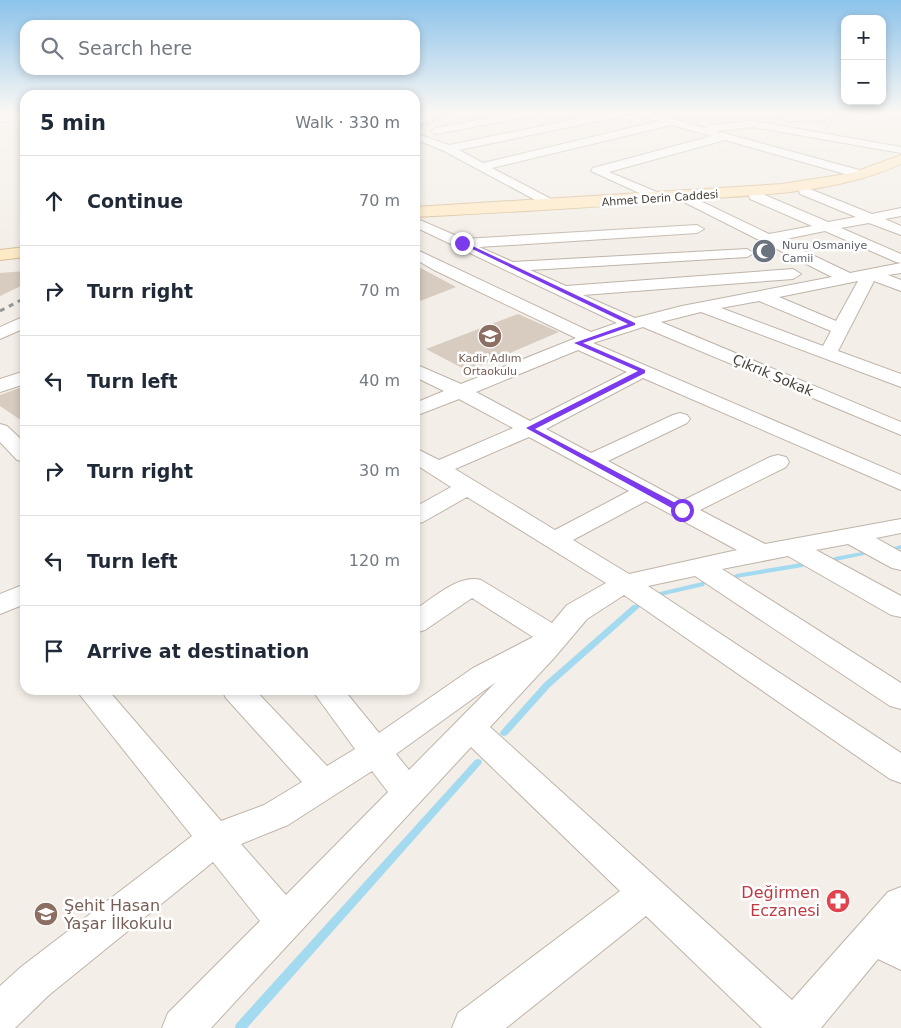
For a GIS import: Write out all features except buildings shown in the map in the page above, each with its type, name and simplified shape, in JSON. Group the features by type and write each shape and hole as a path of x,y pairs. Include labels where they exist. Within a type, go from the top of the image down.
{"main road":[{"name":"Ahmet Derin Caddesi","path":"420,212 552,205 800,187 860,174 887,166 901,159"},
{"name":"Ahmet Derin Caddesi","path":"420,217 755,196 805,191 851,185 880,177 901,166"},
{"path":"6,249 20,245"}],"street":[{"path":"467,159 552,205"},
{"path":"482,167 516,159"},
{"path":"642,159 597,171 659,198"},
{"path":"803,159 860,174"},
{"path":"805,191 901,231"},
{"path":"755,196 901,259"},
{"path":"687,200 848,278"},
{"path":"640,203 815,284"},
{"path":"768,239 901,212"},
{"name":"Çıkrık Sokak","path":"420,224 639,322 901,428"},
{"path":"462,243 697,229"},
{"path":"511,266 748,253"},
{"path":"420,257 643,371 901,483"},
{"path":"420,408 584,340 639,322 760,295 901,268"},
{"path":"566,291 793,274"},
{"path":"870,274 901,286"},
{"path":"828,354 870,274"},
{"path":"760,295 840,329"},
{"path":"702,307 901,381"},
{"path":"0,334 20,324"},
{"path":"437,469 530,428 643,371"},
{"path":"420,372 530,428 762,553"},
{"path":"0,386 20,379"},
{"path":"590,461 680,419"},
{"path":"0,430 20,449"},
{"path":"420,459 625,583 901,770"},
{"path":"682,510 778,462"},
{"path":"420,514 467,487"},
{"path":"555,540 647,491"},
{"path":"183,1028 471,728 577,612 625,583 698,566 901,526"},
{"path":"850,536 901,562"},
{"path":"791,547 901,608"},
{"path":"698,566 901,698"},
{"path":"420,621 472,586 555,638"},
{"path":"0,1014 35,981 216,838 276,815 376,752 483,676 555,638"},
{"path":"95,695 285,922"},
{"path":"242,695 324,784"},
{"path":"331,695 408,793"},
{"path":"471,728 793,1028 887,943 901,904"},
{"path":"473,1028 647,892"}],"waterway":[{"path":"896,548 901,547"},
{"path":"835,559 862,554"},
{"path":"736,576 801,565"},
{"path":"660,594 702,584"},
{"path":"504,733 547,685 636,607"},
{"path":"240,1028 478,762"}],"railway":[{"path":"0,311 20,301"}],"place":[{"name":"Nuru Osmaniye Camii","path":"764,251"},
{"name":"Kadir Adlım Ortaokulu","path":"490,336"},
{"name":"Değirmen Eczanesi","path":"838,901"},
{"name":"Şehit Hasan Yaşar İlkokulu","path":"46,914"}],"route":[{"path":"462,243 633,324 608,331 578,343 643,371 530,428 682,510"}]}
